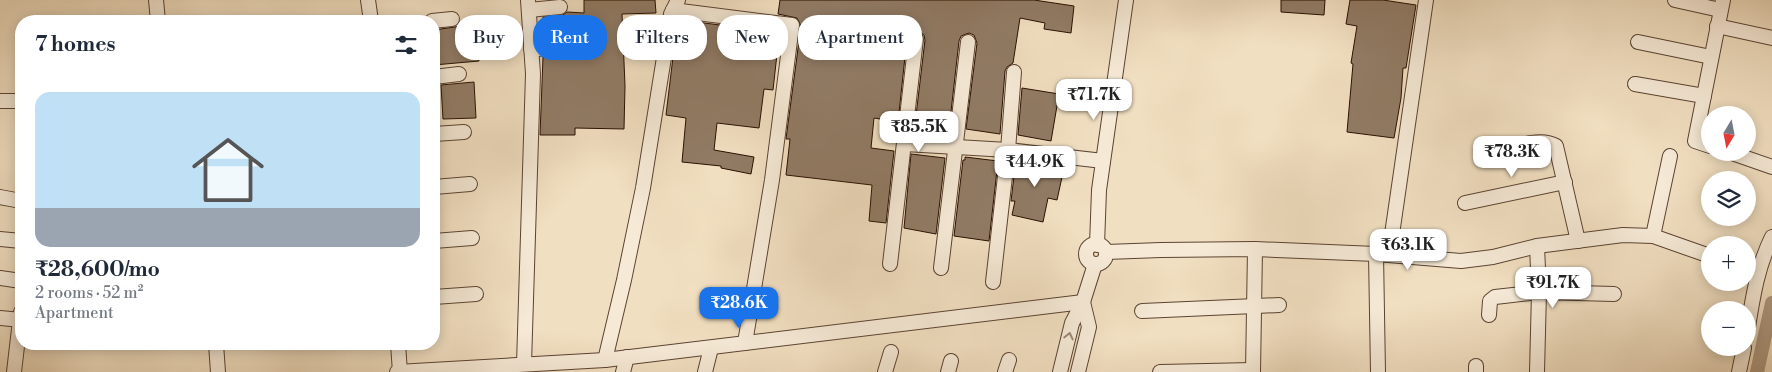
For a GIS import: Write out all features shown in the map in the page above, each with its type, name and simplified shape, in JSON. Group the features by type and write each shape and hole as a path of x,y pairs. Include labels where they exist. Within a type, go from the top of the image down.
{"street":[{"path":"156,0 157,15"},
{"path":"368,0 370,15"},
{"path":"1060,372 1072,323 1083,302 1095,264 1102,262 1106,256 1101,248 1100,190 1126,0"},
{"path":"1378,372 1383,255 1426,0"},
{"path":"1675,0 1721,5 1702,106"},
{"path":"524,364 533,74 529,5 560,7"},
{"path":"605,360 643,188 675,5 792,25 772,180 745,343"},
{"path":"440,20 452,19"},
{"path":"1717,26 1772,38"},
{"path":"941,268 968,42"},
{"path":"1638,42 1711,57"},
{"path":"890,264 914,60"},
{"path":"993,282 1008,150 1014,72"},
{"path":"440,76 459,74"},
{"path":"1635,84 1704,96"},
{"path":"0,100 15,101"},
{"path":"1701,111 1695,141 1701,143"},
{"path":"440,134 464,132"},
{"path":"1497,153 1537,142 1550,142 1556,146 1578,241"},
{"path":"905,144 1008,150 1103,160"},
{"path":"1654,236 1670,156"},
{"path":"1755,161 1772,167"},
{"path":"1464,203 1565,182"},
{"path":"440,186 470,184"},
{"path":"0,197 15,200"},
{"path":"1101,248 1255,250 1383,255 1461,261 1494,257 1537,246 1623,235 1654,236 1701,253"},
{"path":"1756,267 1772,237"},
{"path":"440,241 472,238"},
{"path":"0,239 15,240"},
{"path":"1537,246 1539,292 1537,372"},
{"path":"1160,372 1253,371 1255,250"},
{"path":"0,278 15,280"},
{"path":"1490,315 1490,301 1495,297 1539,292 1614,294"},
{"path":"440,297 476,294"},
{"path":"398,350 399,372 502,369 524,364 605,360 711,348 1083,302"},
{"path":"1078,372 1089,327 1083,302"},
{"path":"1142,311 1279,305"},
{"path":"0,318 15,318"},
{"path":"706,372 711,348"},
{"path":"14,372 17,350"},
{"path":"216,350 218,372"},
{"path":"885,372 891,352"},
{"path":"1739,372 1742,356"},
{"path":"624,372 627,357"}],"building":[{"path":"584,0 655,0 656,13 617,15 617,60 624,60 624,129 575,128 575,135 540,135 543,60 607,60 607,15 562,15 567,12 584,13"},
{"path":"780,0 1034,0 1074,6 1071,33 1044,29 1045,23 1020,18 1013,63 1005,71 1000,134 966,129 977,43 974,35 969,33 961,36 948,138 916,133 917,125 915,124 925,40 922,34 922,15 798,15 798,20 788,15 778,14"},
{"path":"1281,0 1325,0 1324,15 1281,12"},
{"path":"1350,0 1383,0 1416,5 1406,68 1403,68 1401,98 1394,138 1347,132 1353,64 1351,63 1357,26 1346,24"},
{"path":"707,23 717,25 717,60 776,60 773,90 764,89 759,128 717,123 714,150 754,157 751,174 721,168 721,166 682,162 686,118 666,115 673,60 707,60"},
{"path":"455,27 455,60 479,61 440,64 440,29"},
{"path":"798,49 798,60 905,60 898,122 874,118 871,148 894,151 886,223 869,221 872,185 786,175 790,139 786,139"},
{"path":"474,82 476,118 443,119 441,85"},
{"path":"1022,88 1059,94 1051,141 1018,135"},
{"path":"911,154 945,158 936,234 904,228"},
{"path":"965,157 998,161 989,241 954,236 963,160 965,160"},
{"path":"1016,160 1038,162 1064,168 1057,200 1048,198 1043,222 1012,215 1015,201 1011,201"}],"waterway":[{"path":"1757,372 1772,303"}]}
